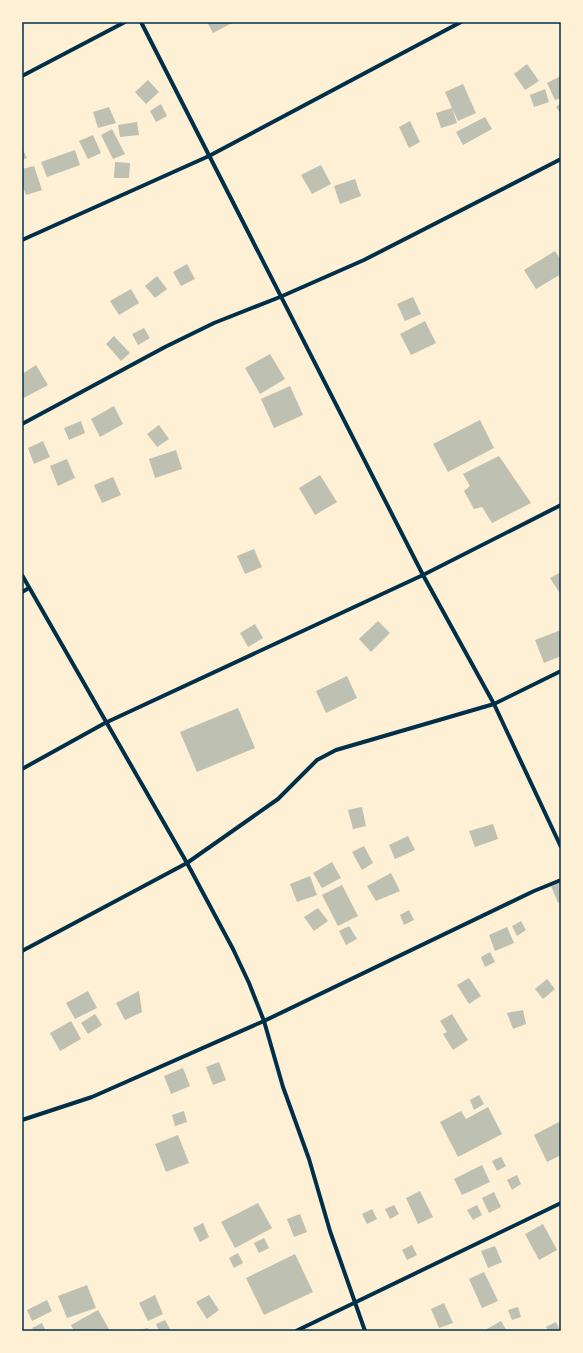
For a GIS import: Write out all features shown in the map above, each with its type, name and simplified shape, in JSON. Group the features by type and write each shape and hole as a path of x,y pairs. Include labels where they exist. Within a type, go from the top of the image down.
{"street":[{"path":"22,76 125,22"},
{"path":"141,22 423,575 494,704 561,847"},
{"path":"22,240 209,156 460,22"},
{"path":"22,424 164,346 214,323 280,297 364,260 561,159"},
{"path":"22,769 105,723 423,575 561,504"},
{"path":"22,575 105,723 187,863 233,949 264,1021 283,1087 309,1159 330,1231 365,1331"},
{"path":"22,592 29,588"},
{"path":"22,951 187,863 278,799 317,760 336,750 494,704 561,671"},
{"path":"22,1120 92,1097 264,1021 534,891 561,880"},
{"path":"296,1331 561,1203"}],"building":[{"path":"207,22 231,22 232,23 213,33"},
{"path":"527,64 539,81 525,90 514,74"},
{"path":"561,76 561,98 555,100 547,83"},
{"path":"148,80 159,92 146,104 135,92"},
{"path":"463,84 476,113 458,121 445,92"},
{"path":"545,89 549,102 534,107 530,95"},
{"path":"561,103 561,114 556,107"},
{"path":"161,104 167,116 156,122 150,111"},
{"path":"109,107 116,123 98,128 93,112"},
{"path":"452,108 457,123 441,128 436,113"},
{"path":"485,117 492,129 463,145 456,132"},
{"path":"410,121 420,142 409,148 399,127"},
{"path":"137,122 139,135 120,137 118,125"},
{"path":"112,129 125,154 113,159 101,135"},
{"path":"93,135 101,153 88,159 79,141"},
{"path":"22,148 27,158 22,160"},
{"path":"75,150 80,165 47,177 41,162"},
{"path":"115,162 130,163 129,178 114,178"},
{"path":"321,165 331,184 312,194 301,175"},
{"path":"34,166 42,190 26,195 22,184 22,169"},
{"path":"355,179 361,196 340,204 334,186"},
{"path":"555,251 561,260 561,274 536,289 524,270"},
{"path":"187,264 195,279 181,286 173,272"},
{"path":"157,276 167,289 155,298 145,286"},
{"path":"131,289 139,303 119,315 110,301"},
{"path":"413,297 421,314 405,321 397,304"},
{"path":"425,321 436,343 411,355 400,334"},
{"path":"144,328 150,338 138,345 132,334"},
{"path":"114,336 130,353 121,361 106,344"},
{"path":"270,354 285,379 260,394 245,368"},
{"path":"36,365 48,385 22,399 22,374"},
{"path":"290,386 303,415 274,428 261,399"},
{"path":"114,406 123,424 100,437 91,419"},
{"path":"480,420 494,448 448,472 433,444"},
{"path":"81,421 85,433 69,440 64,428"},
{"path":"159,425 169,439 157,447 147,434"},
{"path":"43,441 50,457 34,464 28,448"},
{"path":"176,450 182,469 155,478 149,459"},
{"path":"499,456 531,503 492,523 482,507 474,509 464,491 470,486 463,474"},
{"path":"67,459 75,478 58,486 50,466"},
{"path":"320,475 337,502 315,515 299,488"},
{"path":"113,477 121,495 102,503 94,485"},
{"path":"254,549 262,567 245,574 237,556"},
{"path":"561,572 561,595 550,578"},
{"path":"378,621 390,633 371,652 359,639"},
{"path":"255,624 263,638 248,647 240,633"},
{"path":"561,630 561,656 544,663 535,640"},
{"path":"347,676 357,698 326,713 316,691"},
{"path":"238,708 255,748 197,772 180,732"},
{"path":"362,807 366,826 353,829 348,810"},
{"path":"493,824 498,839 475,847 469,831"},
{"path":"408,836 415,850 395,859 389,845"},
{"path":"364,846 373,863 362,870 352,852"},
{"path":"332,862 341,878 322,888 313,873"},
{"path":"391,873 400,891 376,901 367,886"},
{"path":"310,876 317,895 297,902 290,884"},
{"path":"561,882 561,901 558,903 551,886"},
{"path":"342,885 358,916 338,926 322,895"},
{"path":"318,908 328,921 314,931 304,917"},
{"path":"409,910 414,920 404,925 400,915"},
{"path":"521,921 526,930 517,936 512,926"},
{"path":"349,926 357,939 346,945 339,931"},
{"path":"507,927 514,943 495,951 489,935"},
{"path":"490,952 495,962 485,967 481,957"},
{"path":"469,978 481,996 469,1004 457,985"},
{"path":"547,979 555,989 543,999 535,989"},
{"path":"88,991 97,1008 75,1019 66,1003"},
{"path":"139,991 142,1012 125,1020 116,1003"},
{"path":"523,1010 526,1024 513,1029 507,1013"},
{"path":"95,1014 102,1025 88,1034 81,1023"},
{"path":"452,1014 468,1040 453,1050 443,1034 447,1032 440,1021"},
{"path":"71,1021 81,1039 60,1051 50,1033"},
{"path":"219,1062 226,1080 213,1085 206,1067"},
{"path":"183,1068 190,1086 171,1094 164,1076"},
{"path":"479,1095 484,1104 474,1110 470,1100"},
{"path":"488,1107 502,1134 458,1157 440,1122 461,1111 466,1119"},
{"path":"184,1111 187,1122 175,1126 172,1115"},
{"path":"561,1121 561,1155 547,1162 534,1135"},
{"path":"178,1135 189,1163 166,1172 155,1144"},
{"path":"501,1157 506,1166 497,1171 492,1161"},
{"path":"482,1165 490,1182 462,1195 454,1179"},
{"path":"517,1175 521,1184 512,1190 507,1180"},
{"path":"420,1191 433,1217 418,1224 406,1198"},
{"path":"494,1192 501,1207 489,1213 482,1198"},
{"path":"258,1203 272,1228 235,1248 221,1222"},
{"path":"394,1205 399,1214 390,1219 385,1209"},
{"path":"477,1205 482,1215 473,1220 467,1210"},
{"path":"372,1209 377,1219 367,1224 362,1214"},
{"path":"300,1214 307,1232 294,1237 287,1219"},
{"path":"203,1223 209,1237 200,1242 193,1228"},
{"path":"543,1224 557,1250 539,1260 525,1234"},
{"path":"264,1238 269,1248 259,1253 254,1243"},
{"path":"412,1245 417,1255 407,1260 402,1250"},
{"path":"495,1246 502,1262 488,1268 481,1251"},
{"path":"238,1253 243,1263 234,1268 229,1258"},
{"path":"295,1254 313,1292 264,1315 246,1278"},
{"path":"484,1272 498,1301 482,1308 469,1279"},
{"path":"87,1285 96,1308 67,1318 58,1296"},
{"path":"155,1295 163,1314 148,1321 139,1303"},
{"path":"209,1295 219,1310 207,1319 196,1302"},
{"path":"47,1300 52,1311 32,1321 27,1310"},
{"path":"444,1303 453,1323 439,1328 431,1309"},
{"path":"518,1307 521,1317 512,1320 508,1310"},
{"path":"98,1310 110,1331 74,1331 71,1325"},
{"path":"165,1320 170,1329 167,1331 159,1331 156,1324"},
{"path":"501,1321 507,1331 488,1331 487,1329"},
{"path":"556,1322 560,1331 548,1331 546,1327"},
{"path":"42,1323 46,1331 34,1331 32,1328"},
{"path":"148,1328 149,1331 139,1331 139,1330"}]}
